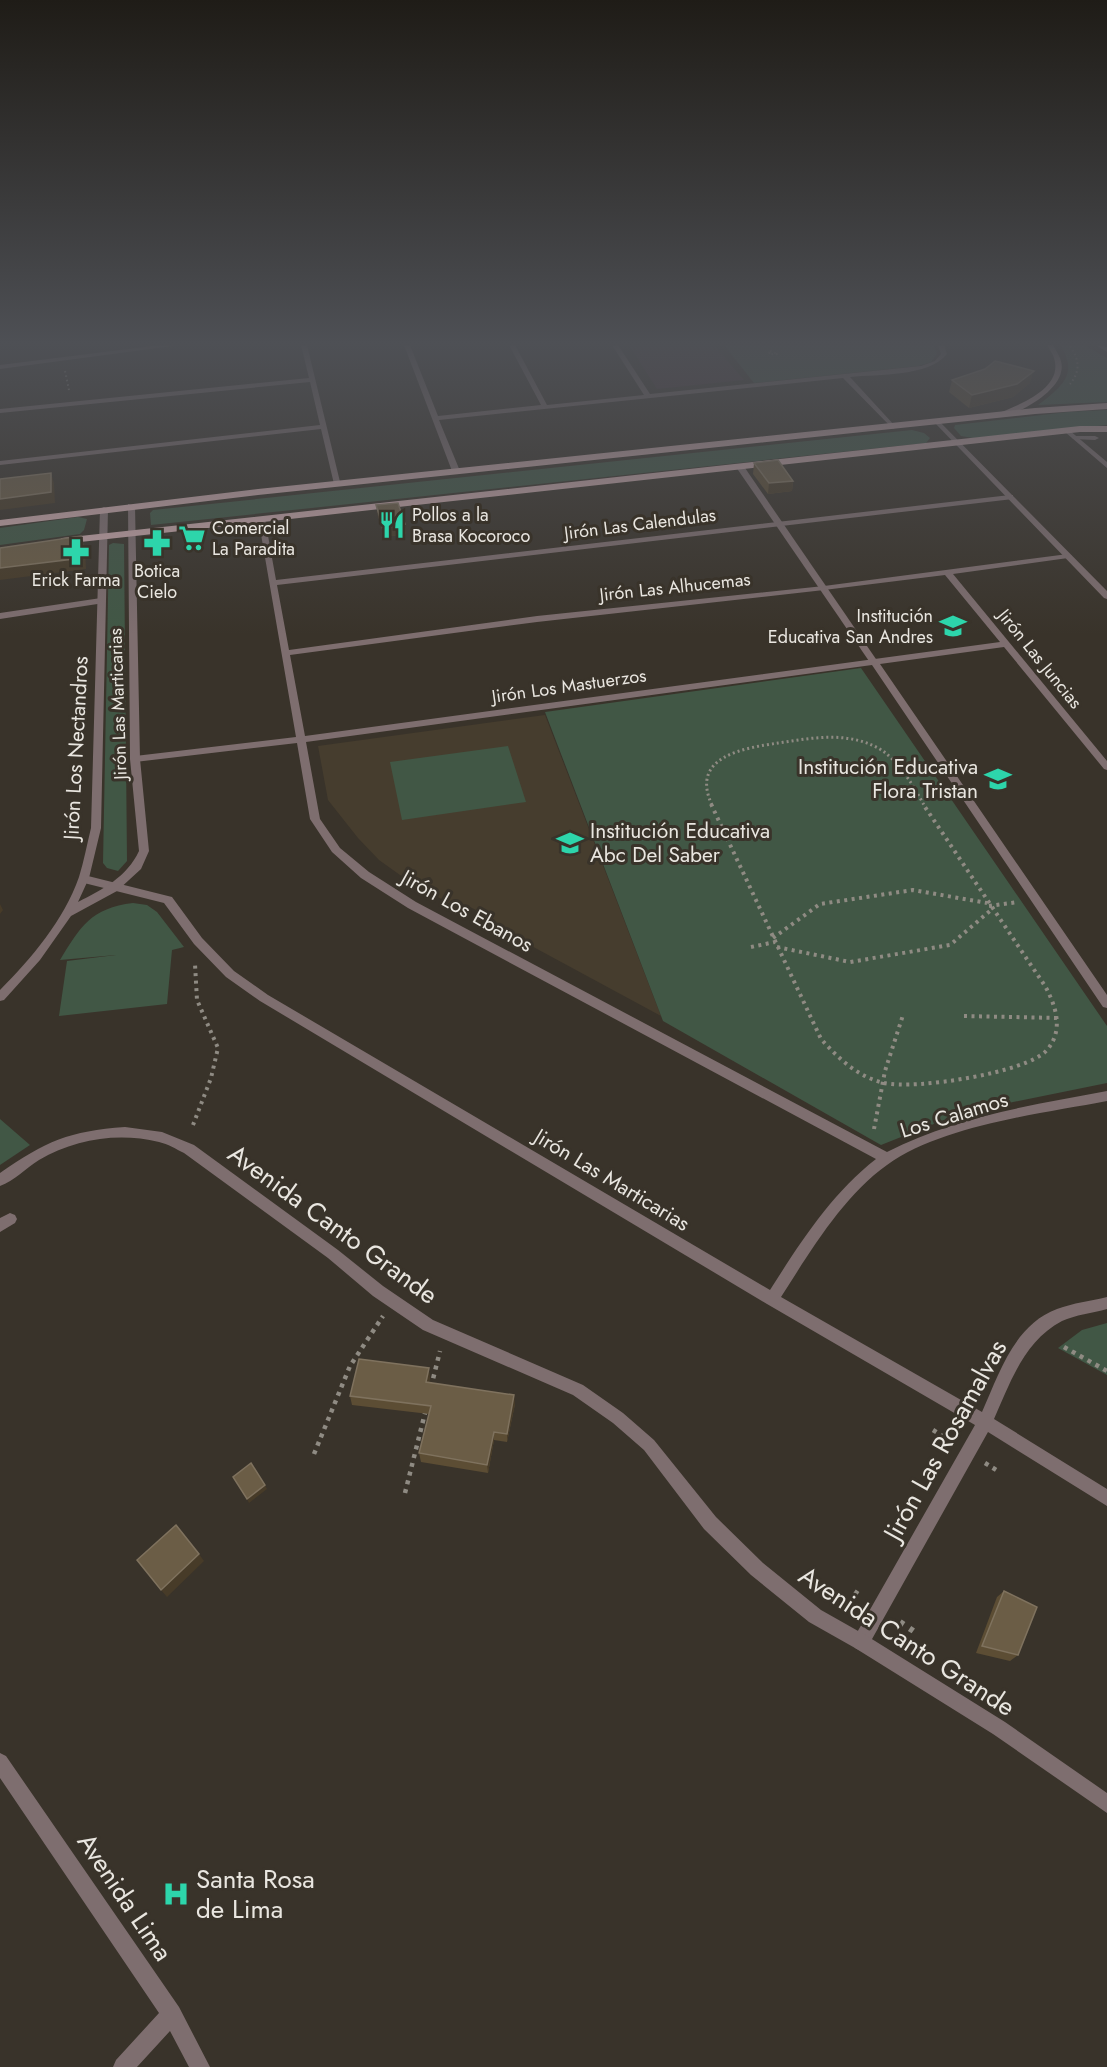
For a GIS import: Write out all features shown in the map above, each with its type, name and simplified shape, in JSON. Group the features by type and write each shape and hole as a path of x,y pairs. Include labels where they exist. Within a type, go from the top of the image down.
{"main road":[{"path":"0,523 131,506 749,441"},
{"path":"53,542 976,441"}],"street":[{"path":"0,463 194,441"},
{"path":"328,441 338,484"},
{"path":"445,441 456,471"},
{"path":"1081,441 1107,466"},
{"path":"958,443 1107,596"},
{"path":"740,467 1107,1004"},
{"name":"Jirón Las Calendulas","path":"274,583 1010,497"},
{"name":"Jirón Las Marticarias","path":"66,913 113,888 136,866 144,851 135,759 131,506"},
{"name":"Jirón Los Nectandros","path":"0,997 35,957 66,913 84,879 96,828 105,510"},
{"name":"Jirón Los Ebanos","path":"261,519 315,819 336,850 365,875 412,905 886,1158"},
{"name":"Jirón Las Alhucemas","path":"286,653 537,619 824,588 1068,556"},
{"name":"Jirón Las Juncias","path":"947,572 1107,767"},
{"path":"0,616 101,601"},
{"name":"Jirón Los Mastuerzos","path":"135,759 299,740 1007,644"},
{"name":"Jirón Las Marticarias","path":"84,879 168,900 198,941 230,975 264,998 771,1299 985,1422 1107,1498"},
{"name":"Los Calamos","path":"771,1299 818,1226 845,1196 886,1158 925,1140 980,1123 1107,1096"},
{"name":"Avenida Canto Grande","path":"0,1180 33,1157 65,1141 97,1134 125,1132 162,1137 189,1149 221,1170 393,1301 429,1325 578,1390 618,1418 649,1445 710,1523 758,1569 815,1616 999,1728 1107,1804"},
{"name":"Jirón Las Rosamalvas","path":"861,1642 985,1422 1016,1356 1033,1333 1059,1315 1107,1303"},
{"name":"Avenida Lima","path":"0,1762 172,2013 200,2067"},
{"path":"123,2067 172,2013"}],"path":[{"path":"828,736 848,737 868,744 895,761 989,906 1047,990 1058,1018 1055,1037 1043,1054 1028,1062 918,1085 881,1082 850,1066 834,1054 821,1039 709,799 705,786 710,772 717,762 741,749 828,736"},
{"path":"775,942 820,904 913,890 989,906 1019,902"},
{"path":"751,947 775,942 850,962 950,945 989,906"},
{"path":"193,1125 211,1078 218,1048 197,1000 195,963"},
{"path":"874,1129 881,1082 903,1015"},
{"path":"964,1016 1058,1018"},
{"path":"314,1454 350,1366 393,1301"},
{"path":"431,1389 445,1332"},
{"path":"1064,1347 1107,1371"},
{"path":"405,1493 428,1401"},
{"path":"933,1430 952,1442"},
{"path":"982,1461 998,1471"},
{"path":"854,1592 867,1600"},
{"path":"900,1622 915,1632"}],"shaded area":[{"path":"545,715 661,1016 478,917 478,911 466,905 455,907 400,875 379,860 328,800 318,746"}],"green space":[{"path":"803,441 927,441 151,525 150,513 153,510"},
{"path":"78,517 87,519 84,530 80,534 0,545 0,528"},
{"path":"124,544 127,861 118,871 107,868 103,863 109,545"},
{"path":"861,668 1107,1026 1107,1083 964,1112 881,1145 663,1021 545,712"},
{"path":"508,746 526,802 402,820 390,762"},
{"path":"133,903 147,905 157,912 184,947 172,950 167,1004 59,1016 67,961 116,955 60,960 74,938 88,921 107,909"},
{"path":"0,1119 30,1145 0,1165"},
{"path":"1107,1323 1107,1375 1058,1348 1082,1330"}],"building":[{"path":"778,460 793,481 769,483 754,463"},
{"path":"51,473 51,492 0,499 0,479"},
{"path":"398,503 405,524 383,526 376,505"},
{"path":"81,536 82,558 0,568 0,548"},
{"path":"359,1359 429,1368 426,1382 514,1395 507,1434 494,1432 487,1465 419,1453 431,1406 350,1396"},
{"path":"251,1463 265,1485 247,1499 233,1477"},
{"path":"176,1525 199,1554 161,1590 137,1560"},
{"path":"1004,1591 1037,1607 1018,1655 982,1646"}],"place":[{"name":"Pollos a la Brasa Kocoroco","path":"392,525"},
{"name":"Comercial La Paradita","path":"192,538"},
{"name":"Botica Cielo","path":"157,543"},
{"name":"Erick Farma","path":"76,552"},
{"name":"Institución Educativa San Andres","path":"953,626"},
{"name":"Institución Educativa Flora Tristan","path":"998,779"},
{"name":"Institución Educativa Abc Del Saber","path":"570,843"},
{"name":"Santa Rosa de Lima","path":"176,1894"}]}
